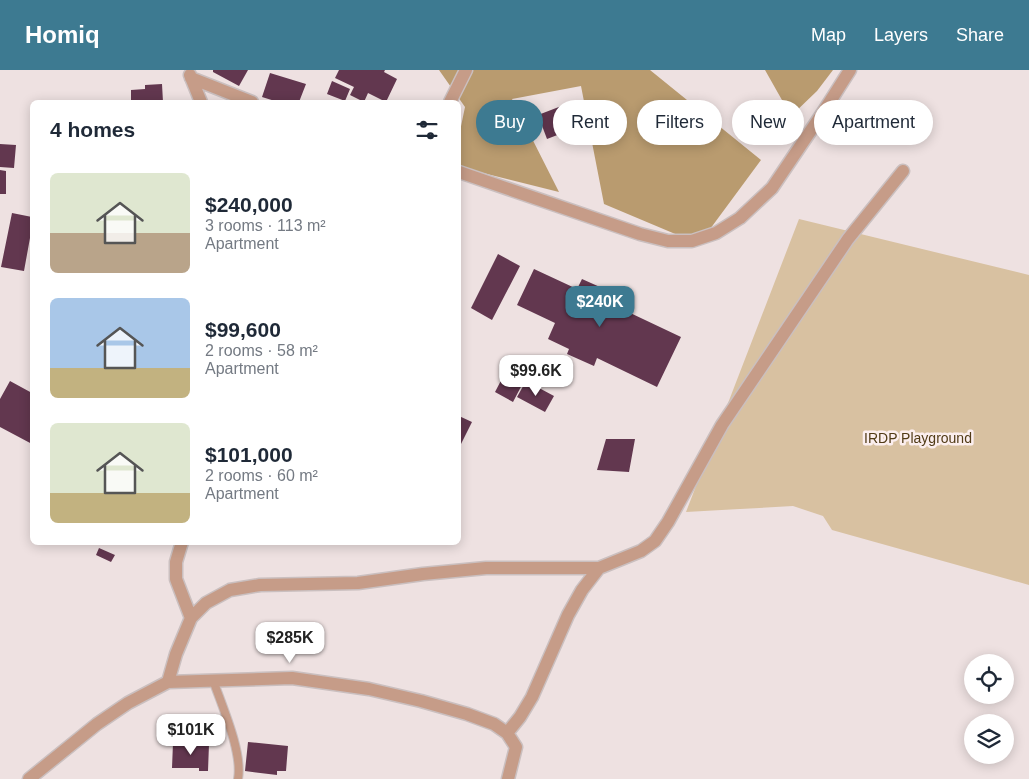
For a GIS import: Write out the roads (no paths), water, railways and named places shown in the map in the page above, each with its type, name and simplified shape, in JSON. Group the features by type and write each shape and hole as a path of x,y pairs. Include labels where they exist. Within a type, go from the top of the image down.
{"street":[{"path":"451,100 466,70"},
{"path":"461,173 640,234 668,240 692,242 716,233 740,218 772,188 850,70"},
{"path":"189,74 200,100"},
{"path":"189,74 248,100"},
{"path":"168,682 176,654 191,618 206,602 230,590 260,585 358,583 486,568 599,568 641,551 655,541 668,522 722,425 848,239 903,171"},
{"path":"181,545 176,562 176,579 191,618"},
{"path":"507,733 520,717 532,697 568,615 582,590 599,568"},
{"path":"30,779 97,724 128,702 168,682 292,678 369,689 421,701 494,724 507,733 516,747 508,779"}],"lane":[{"path":"213,680 235,745 238,779"}],"park label":[{"name":"IRDP Playground","path":"918,438"}]}
